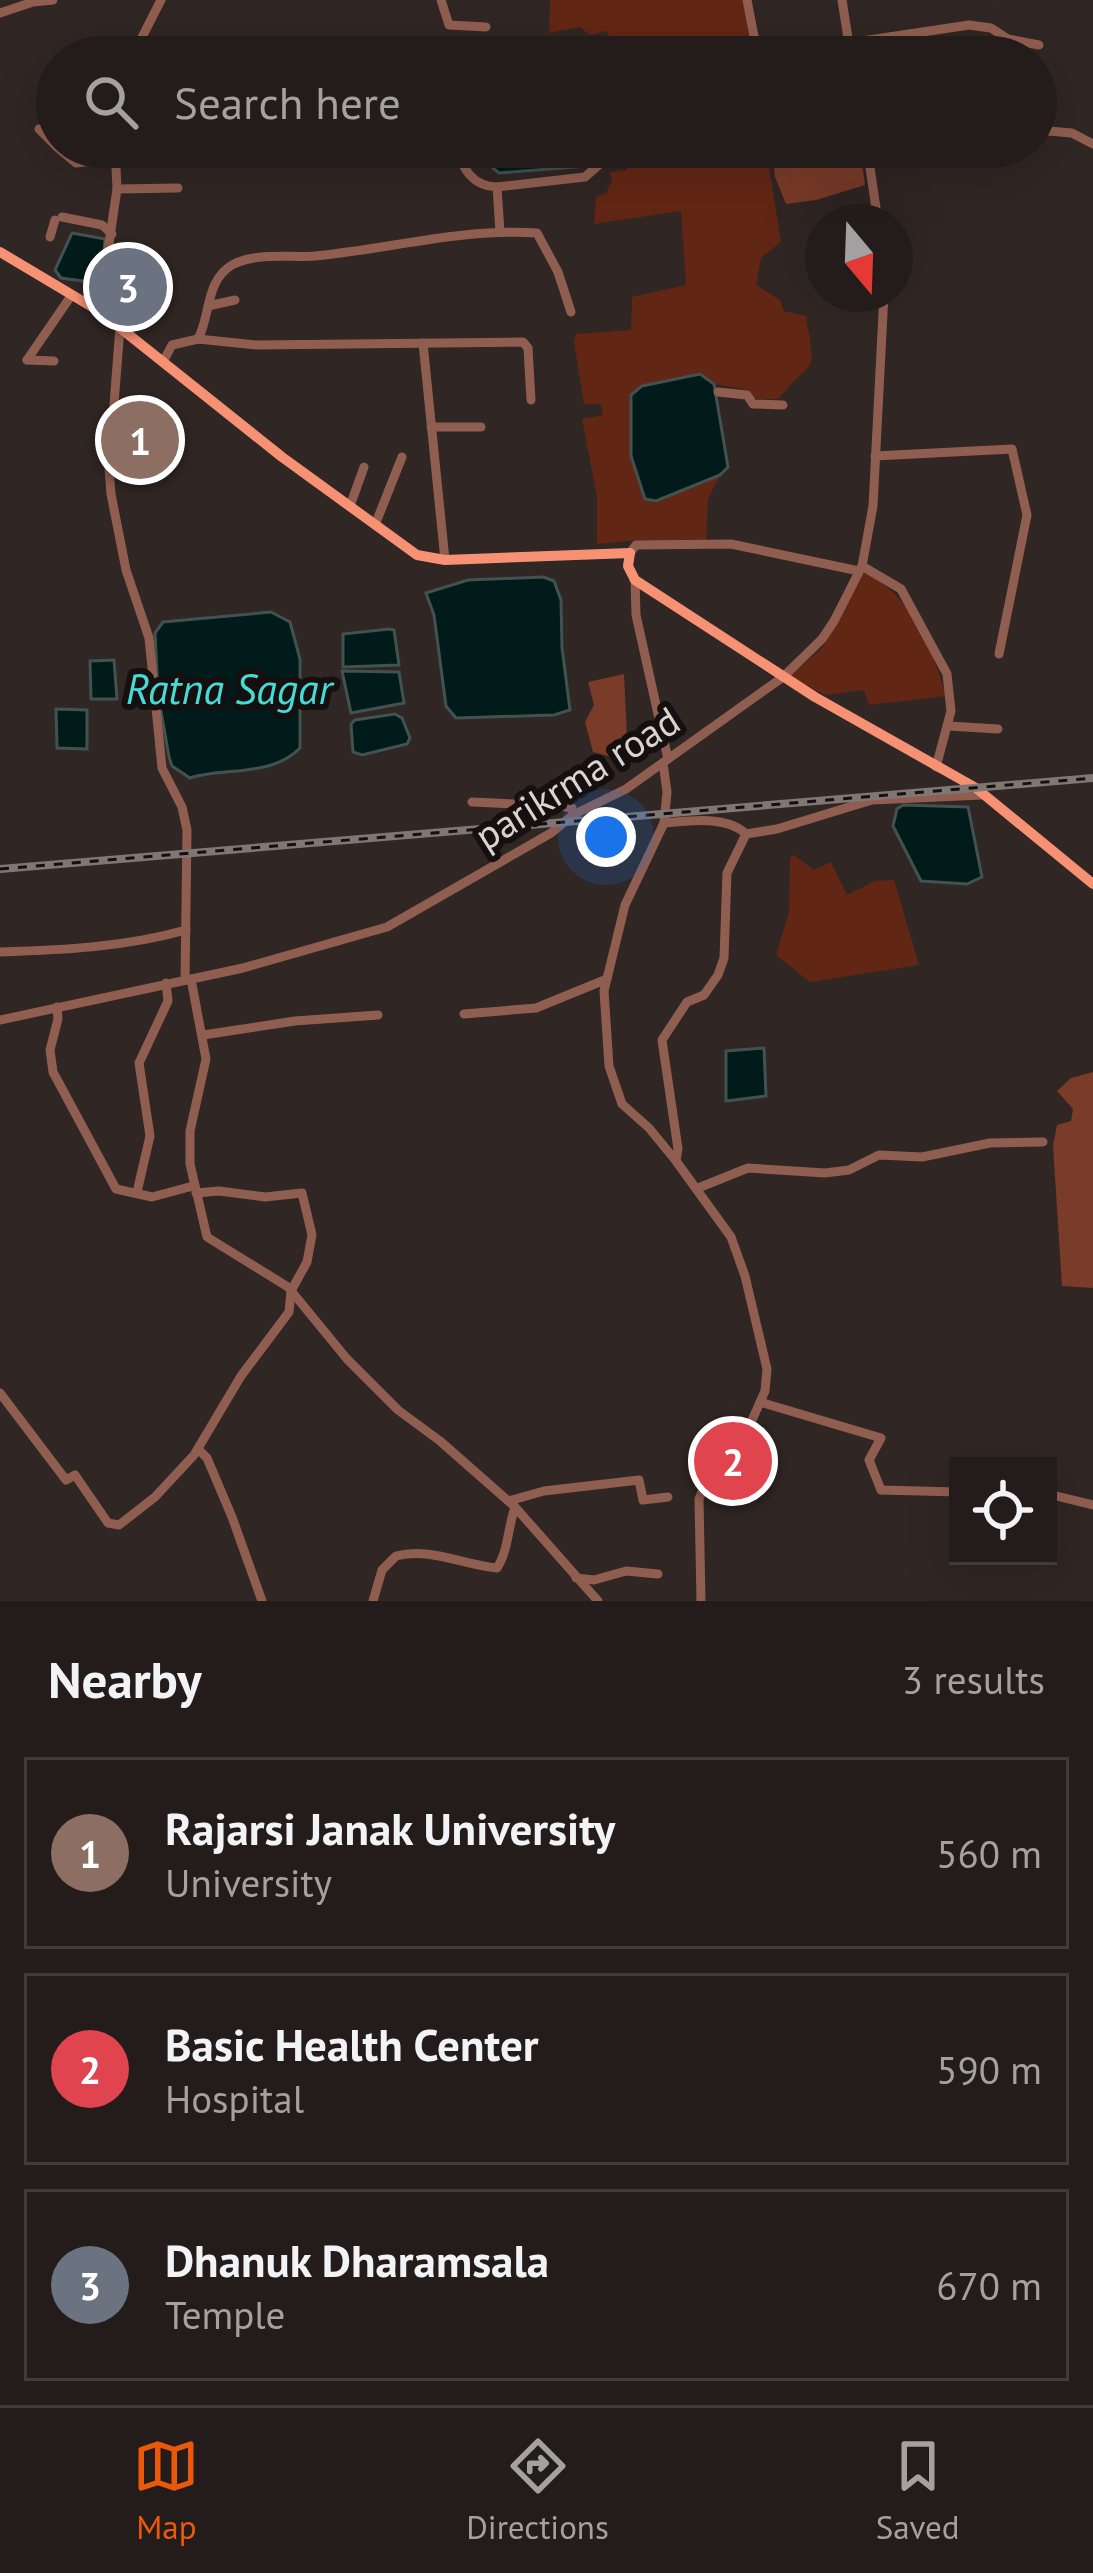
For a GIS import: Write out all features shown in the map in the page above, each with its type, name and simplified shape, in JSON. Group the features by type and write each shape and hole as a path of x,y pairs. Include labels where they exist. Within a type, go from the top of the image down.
{"main road":[{"path":"0,253 99,311 417,555 445,560 630,553 628,566 635,580 783,677 976,788 1093,884"}],"street":[{"path":"0,13 53,0"},
{"path":"143,36 161,0"},
{"path":"441,0 449,25 486,27"},
{"path":"747,0 754,36"},
{"path":"842,0 848,36"},
{"path":"896,36 969,25 991,28 1003,36"},
{"path":"1057,132 1072,133 1093,144"},
{"path":"99,311 112,234 116,168"},
{"path":"466,168 482,187 585,177 595,168"},
{"path":"870,168 875,204"},
{"path":"497,187 500,232"},
{"path":"117,189 178,188"},
{"path":"50,237 58,219 102,225 112,234"},
{"path":"198,339 218,279 230,266 244,261 500,232 540,235 571,312"},
{"path":"54,361 27,361 71,296"},
{"path":"208,306 235,300"},
{"name":"parikrma road","path":"0,1020 286,957 387,927 551,833 573,815 594,808 783,677 822,639 860,568 873,506 883,312"},
{"path":"120,327 109,480 126,570 149,638 162,768 182,807 187,830 188,979 206,1059 190,1131 195,1190 207,1237 291,1291 347,1359 398,1410 512,1504 598,1601"},
{"path":"163,362 172,345 198,339 257,345 526,343 531,400"},
{"path":"423,343 445,560"},
{"path":"718,392 747,395 753,404 783,405"},
{"path":"431,427 481,427"},
{"path":"875,456 1012,449 1027,515 999,654"},
{"path":"375,525 402,457"},
{"path":"350,506 364,467"},
{"path":"630,553 636,545 656,543 731,544 860,568 901,589 951,687 949,726 936,767"},
{"path":"635,580 638,626 666,761 667,792 664,824 625,905 608,979 604,1024 616,1095 698,1188 730,1237 766,1358 767,1380 749,1427 708,1477 699,1499 700,1601"},
{"path":"949,726 998,729"},
{"path":"664,824 719,822 735,825 746,834 872,800 982,795"},
{"path":"472,802 560,806 572,808 573,815"},
{"path":"676,1161 662,1040 686,1002 704,994 718,975 724,958 727,873 746,834"},
{"path":"0,952 124,945 186,930"},
{"path":"464,1013 536,1008 608,979"},
{"path":"137,1192 150,1136 139,1063 168,1001 166,983"},
{"path":"0,1393 66,1480 75,1474 98,1512 112,1525 119,1525 155,1497 199,1449 241,1376 289,1312 291,1291 307,1262 312,1235 302,1193 265,1198 195,1190 160,1196 116,1189 53,1072 50,1050 57,1007"},
{"path":"203,1035 378,1015"},
{"path":"698,1188 748,1168 825,1173 849,1170 880,1155 935,1156 990,1143 1042,1142"},
{"path":"760,1402 881,1438 868,1460 881,1490 949,1492"},
{"path":"199,1449 232,1517 262,1601"},
{"path":"512,1504 544,1491 595,1488 628,1479 639,1480 647,1502 668,1497"},
{"path":"1057,1496 1093,1504"},
{"path":"373,1601 382,1570 396,1556 440,1555 497,1568 505,1556 512,1504"},
{"path":"576,1577 594,1580 626,1571 658,1574"}],"shaded area":[{"path":"550,0 743,0 750,36 609,36 607,31 590,35 580,27 549,33"},
{"path":"769,168 781,242 761,258 756,285 780,300 784,311 806,316 812,359 779,399 754,399 748,390 714,384 700,374 635,389 636,475 656,501 720,475 708,499 706,544 639,540 597,544 597,497 582,419 603,415 601,404 584,404 576,334 631,330 632,297 686,285 681,211 594,224 596,197 606,193 612,181 610,172"},
{"path":"774,168 863,168 865,185 786,204"},
{"path":"864,572 907,608 934,660 946,696 869,705 864,690 825,695 790,676 822,648"},
{"path":"624,674 627,737 612,757 593,752 585,722 594,705 588,682"},
{"path":"794,855 814,870 831,862 847,895 875,881 894,880 919,965 810,982 776,955 789,912 790,858"},
{"path":"1093,1072 1093,1288 1062,1286 1053,1146 1057,1125 1071,1121 1073,1109 1057,1091 1071,1078"}],"water":[{"path":"493,168 562,168 499,173"},
{"path":"72,233 105,239 98,283 61,278 55,270"},
{"path":"700,374 714,384 728,467 720,475 656,501 645,499 631,456 631,395 642,386"},
{"path":"543,577 554,581 561,600 570,710 554,715 456,718 446,706 434,615 426,593 468,580"},
{"name":"Ratna Sagar","path":"271,612 290,622 300,659 300,748 262,767 190,778 172,766 169,757 158,694 155,633 163,622"},
{"path":"394,630 399,665 343,667 343,634"},
{"path":"114,660 117,699 91,699 90,661"},
{"path":"342,671 399,672 404,703 351,713"},
{"path":"56,709 87,710 87,749 57,748"},
{"path":"395,714 402,718 410,738 407,744 362,755 353,752 351,724 355,720"},
{"path":"903,805 968,807 982,877 967,884 921,881 893,826 897,809"},
{"path":"764,1048 766,1096 726,1101 726,1051"}],"railway":[{"path":"0,869 1093,778"}],"place":[{"name":"Dhanuk Dharamsala","path":"128,287"},
{"name":"Rajarsi Janak University","path":"140,440"},
{"name":"Basic Health Center","path":"733,1461"}]}
